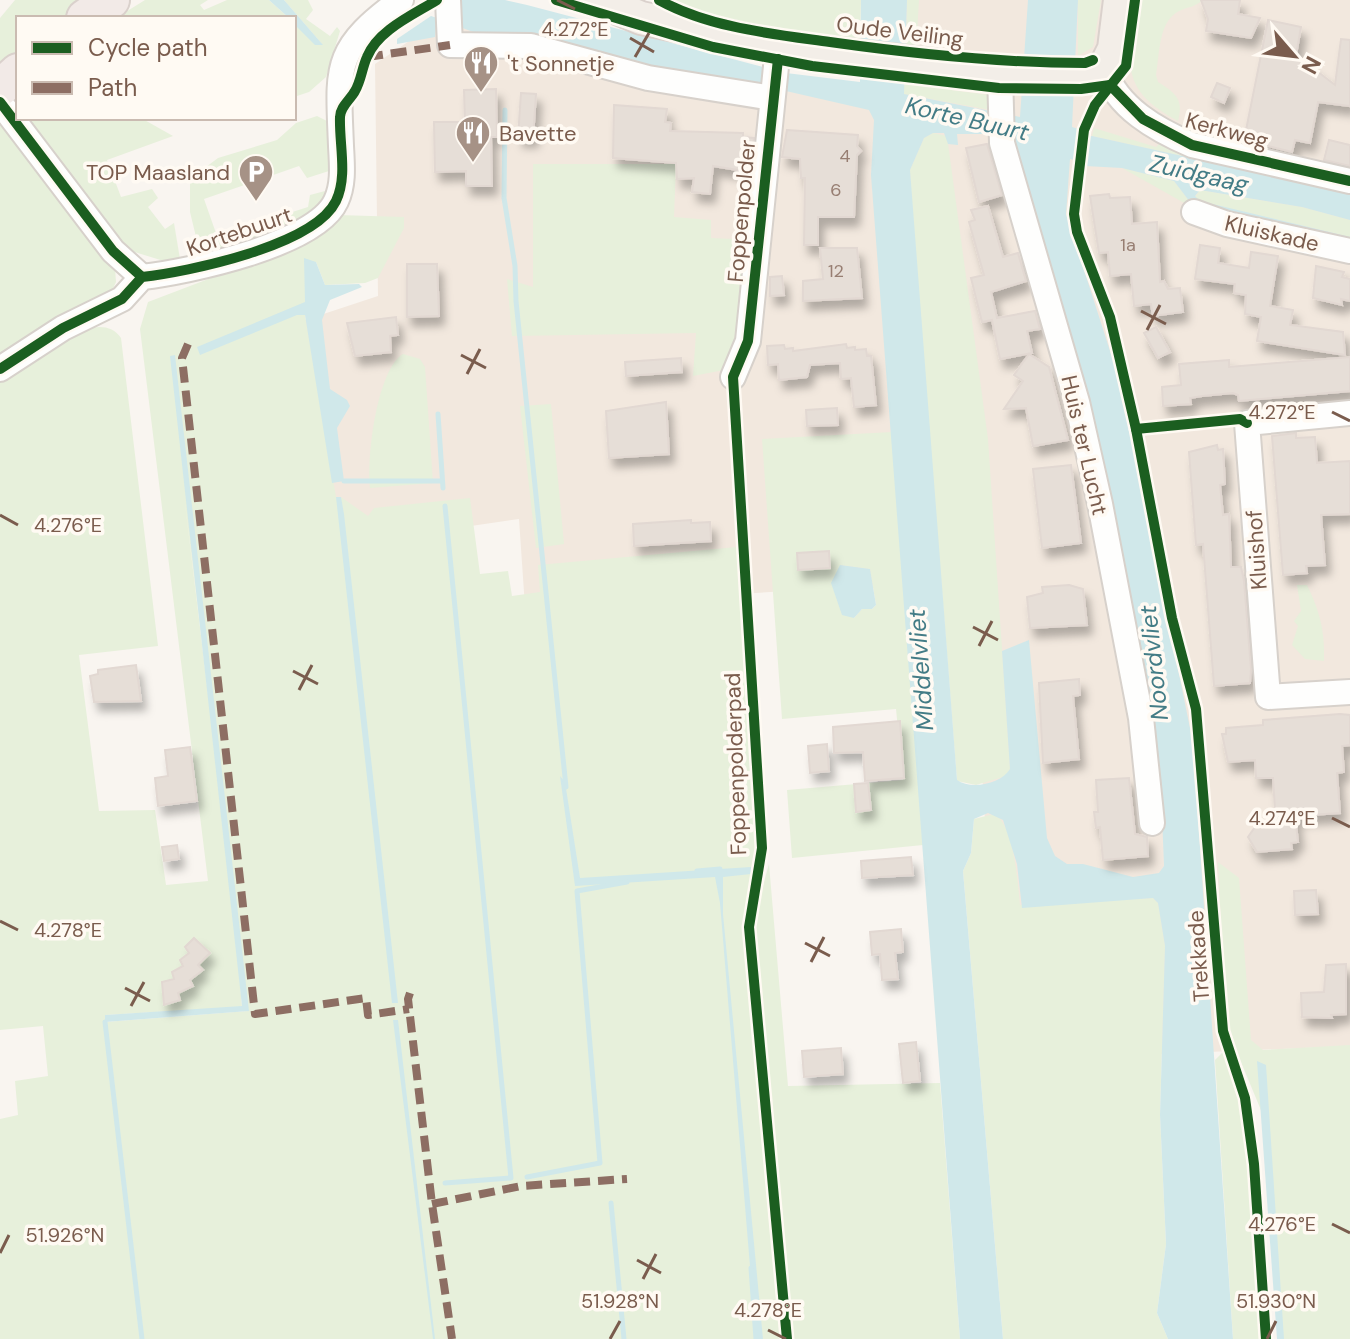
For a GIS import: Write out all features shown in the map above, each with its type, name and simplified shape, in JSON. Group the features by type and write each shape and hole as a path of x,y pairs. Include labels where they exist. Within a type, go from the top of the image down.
{"highway":[{"path":"88,16 111,0"},
{"path":"3,99 16,76"}],"main road":[{"name":"Oude Veiling","path":"598,0 641,18 675,22 778,57 854,56 1006,81 1094,72"},
{"name":"Oude Veiling","path":"640,0 675,22"},
{"path":"1094,72 1114,49 1120,0"}],"street":[{"name":"Kortebuurt","path":"142,277 178,273 295,237 320,220 336,202 343,175 338,96 341,67 358,34 401,0"},
{"path":"448,0 450,45 531,46 648,78 772,95"},
{"name":"Foppenpolder","path":"733,377 748,341 778,57"},
{"name":"Kerkweg","path":"1094,72 1143,119 1192,145 1350,181"},
{"name":"Huis ter Lucht","path":"1006,81 1002,143 1077,402 1097,490 1141,718 1152,823"},
{"path":"3,99 16,117"},
{"path":"0,369 63,328 122,299 142,277 113,251 18,120"},
{"name":"Kluiskade","path":"1194,212 1227,224 1350,251"},
{"name":"Kluishof","path":"1350,413 1247,423 1268,697 1350,692"}],"shaded area":[{"path":"874,0 1350,0 1350,1046 1000,1061 970,580 525,607 519,519 302,551 278,329 378,296 375,64 442,19 871,94"}],"green space":[{"path":"15,0 87,0 67,16 16,16 16,63 0,77 0,18"},
{"path":"145,0 208,0 200,5 204,10 227,0 269,0 287,16 119,16"},
{"path":"284,0 308,0 313,10 306,19 330,36 337,27 340,31 326,77 309,92 296,96 296,25 322,44"},
{"path":"664,0 861,0 860,43 736,24"},
{"path":"907,0 919,0 916,51 906,50"},
{"path":"1078,0 1101,0 1093,47 1078,56"},
{"path":"1138,0 1203,0 1172,16 1161,39 1156,75 1158,82 1170,90 1179,102 1178,121 1145,97 1131,71 1131,40"},
{"path":"904,84 989,95 991,110 904,94"},
{"path":"317,116 329,122 332,163 329,171 307,178 299,166 204,199 217,236 308,207 310,195 325,191 320,201 295,222 241,246 214,250 197,241 190,212 190,184 194,176 218,158 277,140 296,123"},
{"path":"0,120 115,268 116,282 110,295 0,362"},
{"path":"26,120 145,120 173,136 107,160 121,197 152,189 158,198 148,207 165,229 174,223 180,259 167,262 128,250"},
{"path":"1094,128 1156,147 1162,141 1350,190 1350,193 1092,136"},
{"path":"933,133 947,136 988,439 1010,769 1006,776 976,785 957,781 912,211 910,170 924,138"},
{"path":"533,164 676,164 674,217 711,220 711,238 755,240 744,348 724,370 693,376 696,333 512,336 507,279 533,287"},
{"path":"1122,168 1174,181 1190,202 1186,204"},
{"path":"1200,190 1302,207 1350,220 1350,237 1199,201 1195,197"},
{"path":"338,215 404,217 404,228 378,278 365,283 325,285 316,262 305,302 297,315 305,315 336,497 341,497 368,516 374,508 470,498 480,574 508,571 512,596 540,592 538,565 737,547 757,836 743,923 758,1086 770,1086 753,921 769,864 788,1086 940,1083 960,1339 0,1339 0,1119 18,1115 15,1081 48,1076 43,1026 0,1030 0,381 60,340 78,332 95,327 110,329 121,338 158,646 79,655 99,811 155,810 166,885 208,881 140,329 148,302 253,262","holes":["184,495 248,1011 105,1022 105,1015 242,1007 233,901"]},
{"path":"403,354 420,359 425,367 433,483 370,488 372,437 380,395 386,377"},
{"path":"551,404 564,544 536,548 520,406"},
{"path":"892,432 923,845 792,858 787,790 903,780 896,709 782,719 762,439","holes":["840,565 870,569 876,605 872,609 862,609 854,618 842,607"]},
{"path":"1297,585 1307,585 1315,604 1324,640 1324,661 1305,659 1292,645 1298,626 1294,621 1301,611"},
{"path":"994,814 1001,820 1010,842 1020,905 1153,898 1158,903 1165,946 1160,1115 1166,1244 1157,1313 1168,1339 1003,1339 963,871 971,853 974,819"},
{"path":"1218,862 1239,878 1251,1040 1263,1050 1350,1045 1350,1339 1280,1339 1263,1115 1226,1026"},
{"path":"1225,1050 1246,1121 1263,1339 1233,1339 1215,1060"}],"water":[{"path":"269,0 284,0 323,45 315,45 296,26 296,16 287,16"},
{"path":"458,0 505,0 786,73 860,82 861,0 907,0 904,94 1020,117 1028,0 1078,0 1072,127 1079,129 1079,138 1092,136 1350,193 1350,220 1302,207 1200,190 1195,196 1200,201 1350,237 1350,244 1190,202 1174,181 1122,168 1085,166 1085,162 1070,159 1066,214 1120,382 1193,743 1233,1339 1168,1339 1157,1313 1166,1244 1160,1115 1165,946 1158,903 1153,898 1022,908 1017,864 1003,820 988,813 974,819 971,853 963,871 1003,1339 960,1339 871,175 874,120 869,110 764,86 683,78 484,36 460,27","holes":["933,133 944,133 948,144 958,145 957,134 1005,134 1148,708 1161,790 1164,866 1159,873 1133,877 1083,864 1067,864 1055,856 1047,838 1029,640 1002,651 1010,769 1000,778 985,784 970,785 957,780 910,170 924,138"]},
{"path":"431,16 437,18 435,37 397,44 397,39"},
{"path":"304,258 316,262 325,285 359,284 362,287 330,300 322,320 330,389 347,400 350,406 337,428 344,481 332,483 305,315 297,315 200,355 197,347 305,302"},
{"path":"175,355 249,1011 105,1022 105,1015 242,1006 170,356"},
{"path":"336,497 341,497 344,514 398,1003 392,1003"},
{"path":"840,565 870,569 876,605 872,609 862,609 854,618 842,615 831,583"},
{"path":"560,776 565,782 580,878 751,867 751,874 723,877 723,914 763,1339 756,1339 720,903 715,877 575,886"},
{"path":"393,1020 398,1020 435,1339 433,1339"},
{"path":"1257,1061 1266,1065 1284,1339 1277,1339"}],"building":[{"path":"1201,0 1240,0 1238,14 1260,18 1251,38 1206,31 1208,19"},
{"path":"1268,20 1301,27 1296,55 1335,85 1341,39 1350,40 1350,106 1318,102 1310,143 1295,140 1292,152 1244,140"},
{"path":"1217,83 1230,88 1224,103 1211,97"},
{"path":"496,89 497,137 491,137 492,186 466,186 466,171 435,172 434,122 465,122 464,90"},
{"path":"521,93 536,94 533,138 518,138"},
{"path":"614,105 667,109 665,122 671,123 670,131 743,133 743,137 754,138 750,172 713,166 710,194 692,192 694,178 677,179 676,163 613,158"},
{"path":"787,130 858,135 857,146 861,151 857,155 854,217 818,217 818,245 804,245 805,178 801,178 800,159 782,157"},
{"path":"1329,140 1350,145 1350,166 1324,160"},
{"path":"987,144 1002,195 979,202 966,148"},
{"path":"1109,194 1110,198 1130,197 1132,224 1157,222 1160,282 1164,281 1168,289 1180,288 1183,312 1153,316 1151,304 1134,306 1131,274 1110,276 1108,252 1099,253 1090,196"},
{"path":"988,206 1003,257 1018,253 1026,281 991,292 997,318 1035,311 1040,329 1027,331 1032,353 1000,359 992,320 982,322 971,278 984,275 969,222 975,220 971,210"},
{"path":"1200,245 1220,248 1218,263 1249,268 1251,252 1278,256 1270,306 1293,310 1290,325 1343,332 1345,355 1257,341 1261,317 1245,314 1246,295 1234,293 1235,284 1195,279"},
{"path":"820,248 857,248 862,298 803,301 803,281 823,279"},
{"path":"407,264 437,264 439,316 407,317"},
{"path":"1316,266 1344,272 1342,277 1350,279 1350,301 1341,299 1342,305 1313,298"},
{"path":"782,276 784,295 770,296 770,277"},
{"path":"396,317 398,335 390,336 391,352 355,356 347,323"},
{"path":"1156,327 1170,352 1158,358 1144,333"},
{"path":"846,344 847,348 855,347 855,350 866,349 867,356 871,356 876,405 854,407 851,378 841,379 840,363 810,365 807,377 779,380 778,364 768,365 767,346 784,345 785,349 793,348 793,351"},
{"path":"1029,354 1049,367 1068,440 1033,446 1026,408 1004,409 1023,381 1014,375"},
{"path":"1350,357 1350,391 1239,401 1238,395 1233,393 1190,398 1191,404 1163,406 1162,387 1181,385 1179,364 1229,360 1229,367"},
{"path":"681,358 682,372 626,376 625,362"},
{"path":"666,402 669,454 609,458 606,411"},
{"path":"837,408 838,425 807,426 806,410"},
{"path":"1296,433 1296,438 1315,437 1317,463 1350,461 1350,514 1321,515 1325,565 1306,566 1307,573 1283,575 1272,436"},
{"path":"1217,445 1218,450 1223,449 1225,484 1220,485 1223,515 1229,514 1231,567 1241,567 1244,581 1251,669 1250,683 1214,686 1203,544 1196,545 1189,452"},
{"path":"1071,465 1081,543 1042,548 1033,469"},
{"path":"691,520 691,523 710,522 711,541 634,546 633,524"},
{"path":"829,551 830,568 798,570 797,553"},
{"path":"1069,585 1083,589 1087,625 1030,628 1027,597 1043,593 1042,587"},
{"path":"136,665 141,701 94,702 90,676 98,674 98,670"},
{"path":"1079,679 1080,695 1073,696 1079,759 1043,763 1039,683"},
{"path":"1350,715 1350,745 1342,746 1344,772 1337,773 1340,813 1295,816 1298,842 1291,843 1292,849 1257,852 1248,837 1255,827 1276,825 1273,778 1256,778 1255,760 1228,762 1222,734 1226,734 1226,728 1263,725 1263,720"},
{"path":"900,721 904,778 865,781 863,752 834,753 833,727"},
{"path":"827,744 829,771 810,773 808,746"},
{"path":"190,747 197,801 158,806 155,778 168,776 165,750"},
{"path":"1129,778 1135,834 1147,837 1148,856 1103,860 1100,827 1096,828 1094,812 1098,812 1096,780"},
{"path":"868,783 871,810 856,812 854,784"},
{"path":"177,845 179,859 164,861 162,847"},
{"path":"911,857 913,875 862,878 861,861"},
{"path":"1316,890 1318,914 1295,915 1294,891"},
{"path":"901,929 903,952 895,953 898,979 882,980 880,954 872,955 870,932"},
{"path":"194,938 210,953 198,965 203,970 190,980 193,986 178,993 180,1000 164,1005 162,982 174,979 172,972 183,966 180,960 189,953 185,947"},
{"path":"1346,964 1346,1014 1331,1015 1332,1018 1302,1017 1301,993 1324,992 1326,965"},
{"path":"916,1042 920,1081 903,1083 899,1044"},
{"path":"841,1048 843,1074 804,1077 802,1051"}],"waterway":[{"path":"505,110 504,198 515,266 516,301 566,787"},
{"path":"438,414 443,488"},
{"path":"344,481 442,481"},
{"path":"445,506 511,1178 445,1183"},
{"path":"697,871 720,869 720,875"},
{"path":"527,1177 600,1163 577,891 627,882"},
{"path":"105,1022 142,1339"},
{"path":"611,1203 624,1339"},
{"path":"751,1268 756,1339"}],"marked path":[{"path":"367,57 450,45"},
{"path":"188,344 182,358 255,1014 366,998 368,1015 409,1009"},
{"path":"410,993 408,999 432,1204 452,1339"},
{"path":"432,1204 521,1186 627,1179"}],"cycle path":[{"path":"0,369 63,328 122,299 142,277 248,254 277,244 323,217 336,201 342,181 340,113 357,87 372,47 388,31 437,0"},
{"path":"556,0 713,47 812,66 999,88 1081,89 1110,85"},
{"path":"659,0 699,17 764,33 989,60 1053,63 1093,60"},
{"name":"Trekkade","path":"1135,0 1126,66 1095,105 1084,130 1074,214 1077,232 1110,317 1136,429 1172,618 1196,709 1223,1031 1245,1098 1254,1164 1266,1339"},
{"name":"Foppenpolderpad","path":"778,59 748,341 733,377 762,848 749,927 787,1339"},
{"path":"1110,85 1143,119 1192,145 1350,181"},
{"path":"0,102 113,251 142,277"},
{"path":"1136,429 1240,419 1247,423"}],"place":[{"name":"'t Sonnetje","path":"481,94"},
{"name":"Bavette","path":"473,164"},
{"name":"TOP Maasland","path":"256,203"}],"water label":[{"name":"Korte Buurt","path":"967,119"},
{"name":"Zuidgaag","path":"1199,174"},
{"name":"Noordvliet","path":"1154,663"},
{"name":"Middelvliet","path":"921,670"}]}
